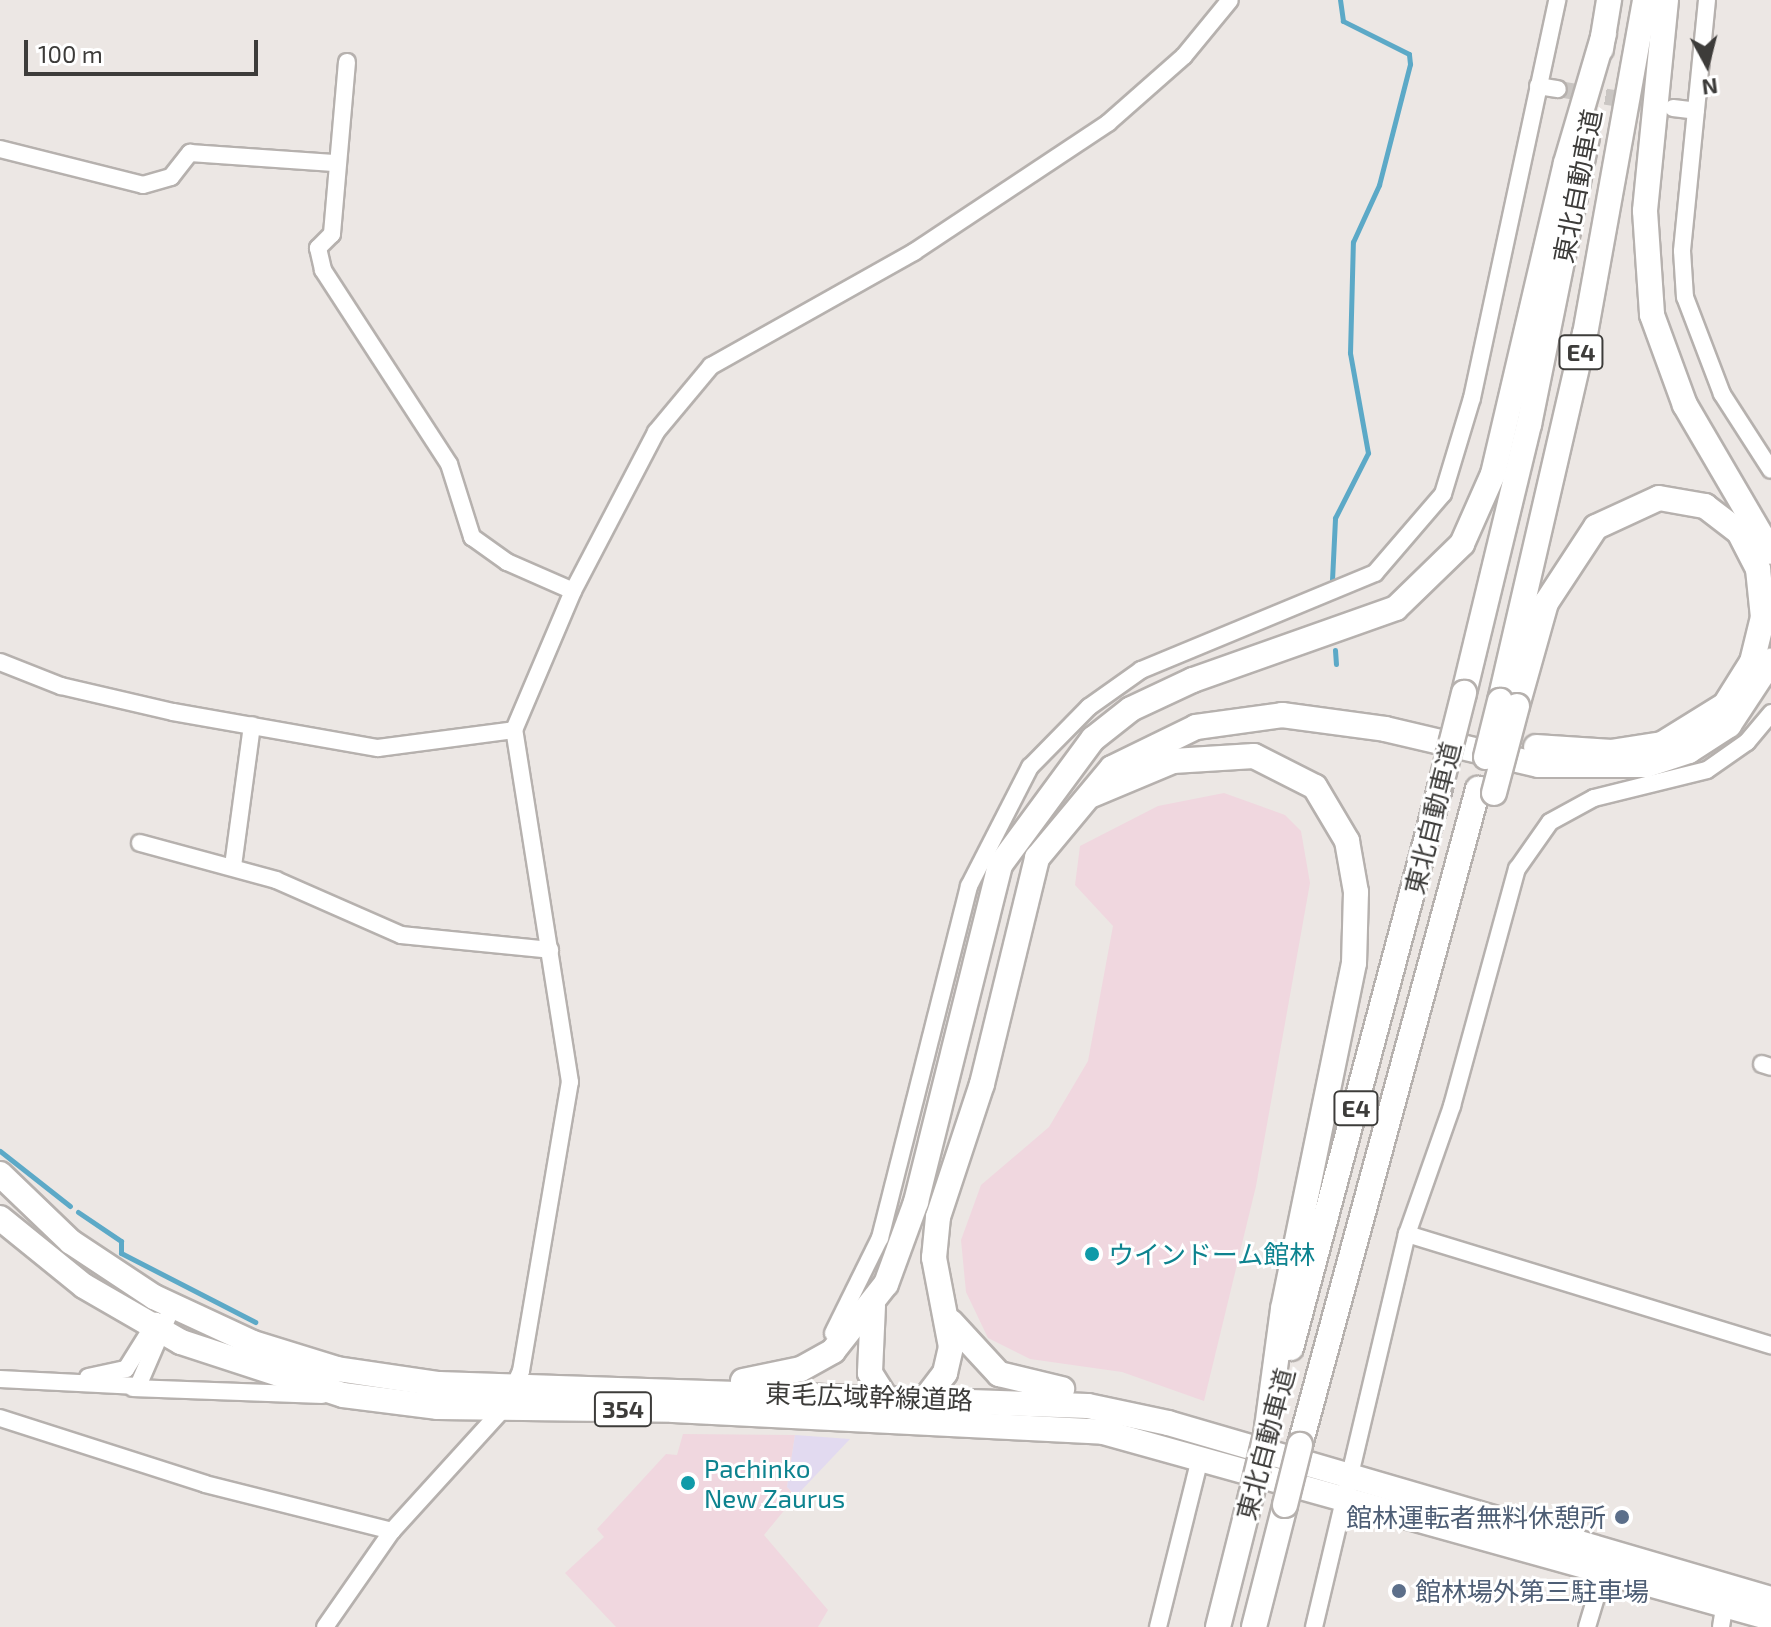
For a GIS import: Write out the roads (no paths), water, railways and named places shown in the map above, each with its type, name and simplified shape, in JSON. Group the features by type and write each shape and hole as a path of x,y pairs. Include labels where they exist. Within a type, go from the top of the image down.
{"highway":[{"name":"東北自動車道","path":"1218,1627 1266,1435 1442,780 1529,425 1609,0"},
{"name":"東北自動車道","path":"1254,1627 1402,1066 1486,791 1508,704 1585,334 1645,0"},
{"path":"1666,0 1645,211 1652,315 1685,405 1771,552"},
{"path":"1604,34 1566,163 1493,474 1455,554 1424,587 1368,623 1193,680 1131,709 1093,739 1079,762 1035,810 1000,865 916,1202 873,1306 867,1355 881,1395 904,1421 930,1398 948,1363 951,1322 934,1258 938,1217 982,1084 1037,858 1112,768 1150,745 1253,717 1351,722 1539,765 1646,765 1689,751 1729,725 1771,661"},
{"path":"1079,762 1198,710 1285,698 1352,706 1546,749 1662,744 1706,723 1752,662 1763,594 1739,532 1705,506 1659,498 1596,527 1546,603 1508,704"},
{"path":"1086,797 1173,761 1254,756 1315,787 1347,841 1356,892 1354,963 1283,1309 1266,1435"},
{"name":"東毛広域幹線道路","path":"0,1174 71,1242 172,1307 253,1343 349,1372 510,1397 1103,1432 1200,1458 1344,1487 1724,1608 1771,1599"},
{"name":"東毛広域幹線道路","path":"0,1218 59,1268 158,1330 268,1375 343,1395 510,1397 676,1391 881,1395 1088,1406 1168,1423 1344,1487 1603,1574 1771,1618"},
{"path":"676,1391 801,1369 833,1351 873,1306"},
{"path":"951,1322 999,1374 1137,1401 1168,1423"}],"street":[{"path":"325,1627 392,1531 510,1397 570,1082 514,730 573,591 656,432 700,375 1047,166 1184,56 1230,0"},
{"path":"830,1337 880,1238 969,886 1030,767 1089,707 1141,670 1375,573 1443,494 1472,398 1557,0"},
{"path":"1707,0 1682,251 1685,297 1722,394 1771,470"},
{"path":"347,62 334,163 332,234 318,248 329,284 435,439 472,537 507,562 573,591"},
{"path":"1538,86 1558,89"},
{"path":"1673,108 1696,111"},
{"path":"0,149 143,185 171,177 190,153 334,163"},
{"path":"0,662 61,686 252,725 394,749 514,730"},
{"path":"1314,1627 1344,1487 1407,1234 1452,1106 1517,869 1533,838 1594,798 1707,770 1747,742 1771,713"},
{"path":"233,866 252,725"},
{"path":"140,843 233,866 401,935 550,950"},
{"path":"1407,1234 1771,1345"},
{"path":"19,1380 115,1374 130,1365 172,1307"},
{"path":"131,1388 147,1380 158,1330"},
{"path":"0,1379 131,1388 343,1395"},
{"path":"0,1418 205,1484 392,1531"},
{"path":"1158,1627 1200,1458"},
{"path":"1587,1627 1603,1574"}],"waterway":[{"path":"1332,580 1335,518 1368,453 1350,353 1353,242 1379,185 1410,64 1409,54 1343,21 1340,0"},
{"path":"1335,650 1336,664"},
{"path":"0,1151 70,1206"},
{"path":"78,1212 121,1241 121,1253 255,1322"}],"tunnel":[{"path":"1558,89 1663,106"}],"place":[{"name":"ウインドーム館林","path":"1092,1254"},
{"name":"Pachinko New Zaurus","path":"688,1483"},
{"name":"館林運転者無料休憩所","path":"1622,1517"},
{"name":"館林場外第三駐車場","path":"1399,1591"}]}
